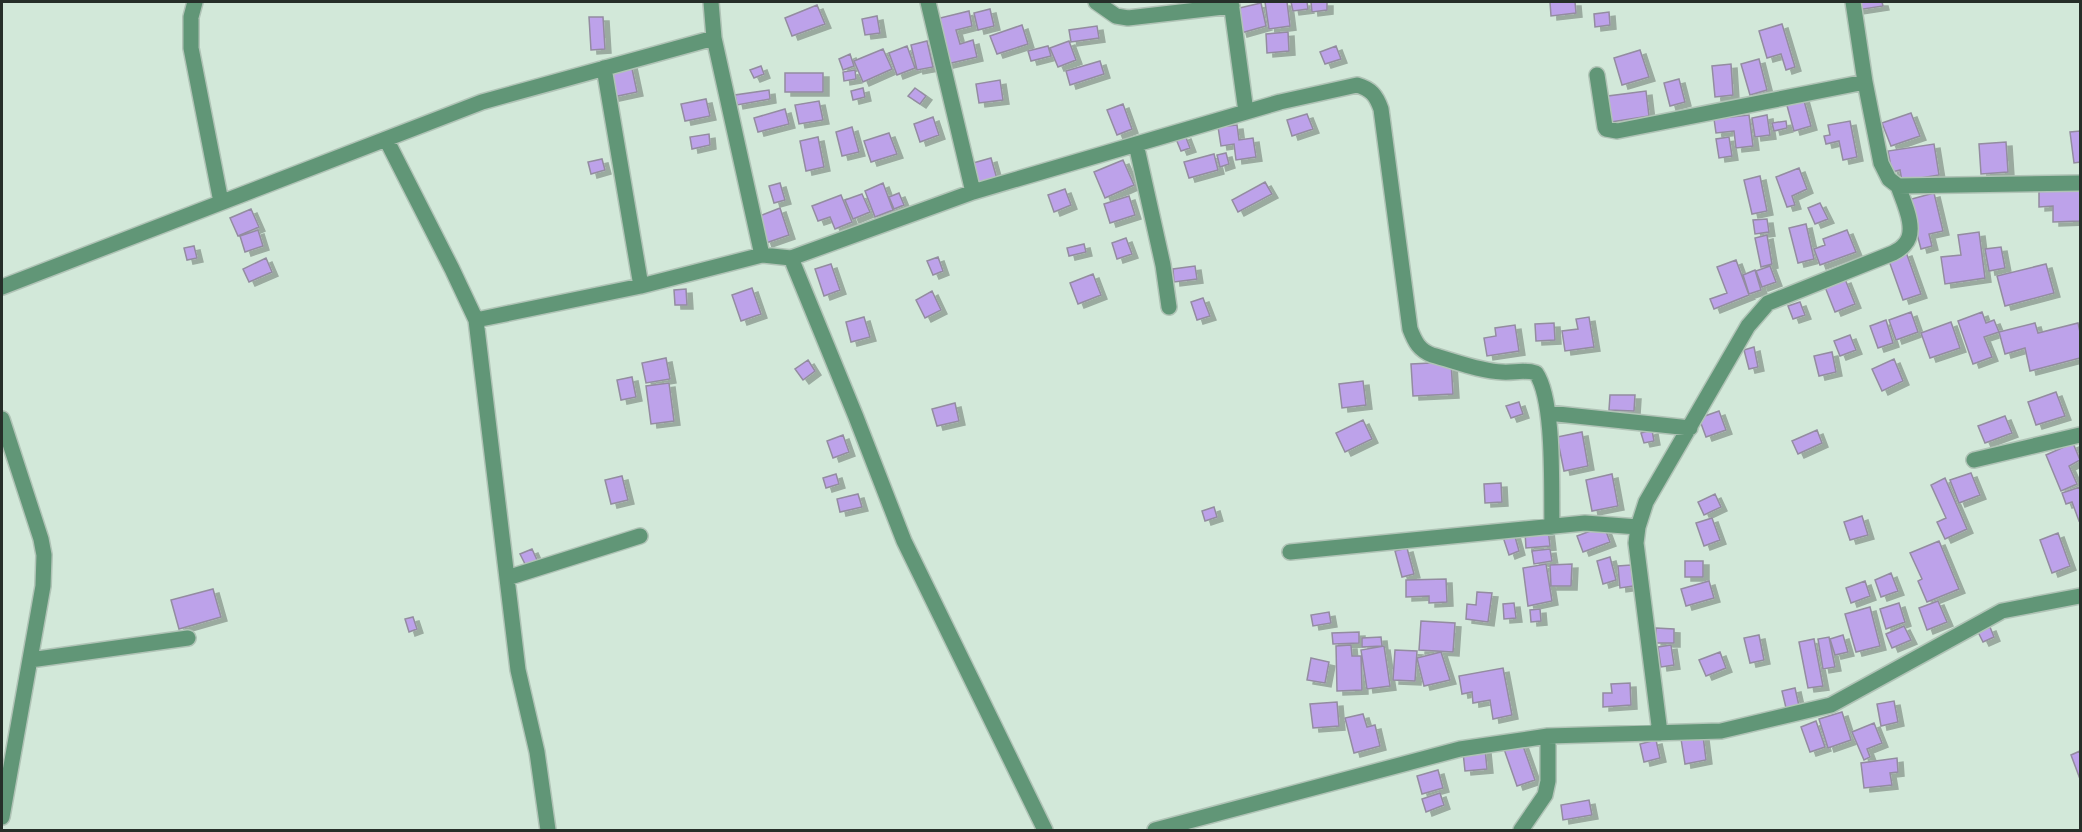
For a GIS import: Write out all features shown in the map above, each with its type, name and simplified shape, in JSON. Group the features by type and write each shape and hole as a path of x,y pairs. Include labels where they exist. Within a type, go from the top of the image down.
{"street":[{"path":"195,2 191,17 191,48 221,202"},
{"path":"711,2 714,38 762,255"},
{"path":"928,2 973,192"},
{"path":"1096,2 1116,16 1128,18 1232,4 1246,112"},
{"path":"1660,733 1636,543 1638,527 1646,502 1748,326 1768,303 1893,253 1906,244 1910,235 1910,225 1898,186 1889,179 1881,163 1852,2"},
{"path":"2,287 482,102 714,38"},
{"path":"604,68 641,286"},
{"path":"1597,75 1606,129 1617,131 1865,82"},
{"path":"476,320 641,286 762,255 791,258 973,192 1281,102 1357,85 1369,89 1377,98 1382,109 1410,329 1415,343 1424,352 1432,355 1490,370 1503,372 1521,370 1536,373 1542,382 1548,414 1552,526"},
{"path":"386,139 476,320 518,670 537,752 548,831"},
{"path":"1136,144 1163,265 1169,307"},
{"path":"1898,186 2080,183"},
{"path":"791,258 904,541 1045,831"},
{"path":"1548,414 1690,428"},
{"path":"2,419 39,530 44,555 43,586 2,817"},
{"path":"1974,460 2080,435"},
{"path":"1290,552 1585,523 1638,527"},
{"path":"507,578 640,536"},
{"path":"1155,831 1460,749 1548,736 1721,731 1831,705 2002,611 2080,596"},
{"path":"30,660 188,638"},
{"path":"1521,831 1545,795 1548,781 1548,736"}],"building":[{"path":"1265,2 1287,2 1290,26 1269,29"},
{"path":"1291,2 1307,2 1308,9 1293,11"},
{"path":"1311,2 1327,2 1327,10 1312,12"},
{"path":"1550,2 1575,2 1576,13 1551,16"},
{"path":"1855,2 1882,2 1883,6 1857,10"},
{"path":"1261,3 1266,26 1241,33 1235,9"},
{"path":"817,5 825,24 792,36 785,18"},
{"path":"990,9 994,26 978,30 974,13"},
{"path":"969,11 972,26 956,30 960,44 973,40 977,57 947,64 936,19"},
{"path":"1609,12 1610,25 1595,27 1594,14"},
{"path":"877,16 880,33 865,35 862,19"},
{"path":"589,17 603,17 605,49 591,50"},
{"path":"1782,24 1795,67 1786,70 1781,54 1767,58 1759,31"},
{"path":"1022,25 1028,44 997,54 990,36"},
{"path":"1097,26 1099,38 1071,42 1069,30"},
{"path":"1288,32 1289,51 1267,53 1266,34"},
{"path":"927,41 933,67 917,70 911,45"},
{"path":"1069,41 1076,60 1058,67 1050,48"},
{"path":"907,46 915,68 897,75 889,53"},
{"path":"1048,46 1051,56 1031,61 1028,51"},
{"path":"1336,46 1341,59 1325,64 1320,52"},
{"path":"883,49 892,69 863,82 854,61"},
{"path":"1640,50 1649,77 1622,85 1614,58"},
{"path":"850,54 854,66 843,70 839,59"},
{"path":"1759,59 1767,90 1750,95 1741,64"},
{"path":"1100,61 1104,74 1070,85 1066,71"},
{"path":"631,64 637,92 613,97 608,69"},
{"path":"1731,64 1733,95 1715,97 1712,66"},
{"path":"761,66 764,74 754,78 750,70"},
{"path":"855,70 856,79 844,81 843,72"},
{"path":"785,73 823,73 823,92 785,92"},
{"path":"1679,79 1685,102 1670,106 1664,83"},
{"path":"1000,80 1003,100 979,103 976,84"},
{"path":"863,88 865,97 853,100 851,91"},
{"path":"915,88 926,96 920,104 908,96"},
{"path":"769,90 770,99 737,105 735,95"},
{"path":"1646,91 1649,116 1611,122 1608,96"},
{"path":"1803,97 1811,126 1794,131 1786,102"},
{"path":"706,99 710,116 685,121 681,104"},
{"path":"819,101 823,120 799,124 795,105"},
{"path":"1123,104 1132,129 1117,135 1107,110"},
{"path":"785,109 789,124 758,132 754,118"},
{"path":"1911,113 1920,136 1891,146 1882,123"},
{"path":"1307,114 1313,129 1292,136 1287,120"},
{"path":"1749,115 1753,146 1736,148 1734,131 1716,133 1714,119"},
{"path":"1767,115 1770,135 1755,137 1752,118"},
{"path":"933,117 939,135 920,142 914,124"},
{"path":"1786,121 1787,128 1774,131 1772,123"},
{"path":"1850,121 1857,157 1843,160 1839,141 1826,144 1824,136 1830,135 1828,125"},
{"path":"1237,125 1239,140 1253,138 1256,157 1236,160 1234,144 1221,146 1218,127"},
{"path":"852,127 859,152 842,156 836,132"},
{"path":"2080,131 2080,162 2074,163 2070,132"},
{"path":"889,133 897,154 871,162 864,141"},
{"path":"709,134 710,145 692,149 690,137"},
{"path":"1185,135 1190,148 1181,151 1176,139"},
{"path":"818,137 824,167 806,171 800,141"},
{"path":"1729,137 1732,156 1719,158 1716,139"},
{"path":"2006,142 2008,172 1981,174 1979,144"},
{"path":"1934,144 1939,175 1902,181 1900,170 1892,172 1888,151"},
{"path":"1226,153 1229,164 1220,167 1217,155"},
{"path":"1214,154 1218,170 1189,178 1184,162"},
{"path":"991,158 997,179 979,184 973,163"},
{"path":"602,159 605,170 591,174 588,162"},
{"path":"1123,160 1134,185 1105,198 1094,172"},
{"path":"1799,168 1807,189 1792,196 1795,205 1787,207 1776,177"},
{"path":"1760,176 1767,211 1752,214 1744,180"},
{"path":"1265,182 1272,194 1238,212 1232,200"},
{"path":"780,183 785,200 774,203 769,186"},
{"path":"883,183 893,210 875,217 865,191"},
{"path":"2039,188 2080,188 2080,221 2053,222 2053,206 2039,207"},
{"path":"1065,189 1071,205 1054,212 1048,195"},
{"path":"899,193 904,205 894,209 889,197"},
{"path":"1934,193 1943,231 1929,234 1932,246 1921,249 1908,200"},
{"path":"862,194 870,212 853,219 845,200"},
{"path":"841,195 852,222 835,229 830,217 818,221 812,206"},
{"path":"1129,196 1135,215 1110,223 1104,204"},
{"path":"1820,203 1828,219 1815,224 1808,208"},
{"path":"780,208 789,235 766,243 757,217"},
{"path":"251,209 259,227 238,236 230,218"},
{"path":"1767,219 1769,232 1755,234 1753,220"},
{"path":"1806,224 1814,259 1798,263 1789,228"},
{"path":"258,230 263,246 245,252 240,236"},
{"path":"1847,230 1856,252 1820,265 1814,249 1825,245 1823,239"},
{"path":"1979,232 1985,278 1945,284 1941,257 1961,255 1958,235"},
{"path":"1767,235 1772,264 1761,267 1755,238"},
{"path":"1126,238 1132,254 1117,259 1112,243"},
{"path":"1084,244 1086,252 1069,256 1067,248"},
{"path":"194,246 197,258 187,260 184,248"},
{"path":"2001,247 2005,268 1989,271 1985,249"},
{"path":"1906,252 1921,294 1903,300 1888,258"},
{"path":"938,257 943,271 933,275 927,261"},
{"path":"266,258 272,272 249,282 243,269"},
{"path":"1736,260 1749,295 1714,309 1710,299 1727,293 1717,267"},
{"path":"831,264 840,290 824,296 815,269"},
{"path":"2046,264 2054,293 2005,306 1997,276"},
{"path":"1195,266 1197,279 1174,282 1173,269"},
{"path":"1770,266 1776,282 1762,287 1756,271"},
{"path":"1755,270 1761,290 1749,294 1743,275"},
{"path":"1093,274 1101,295 1078,304 1070,283"},
{"path":"1845,279 1855,304 1835,312 1825,287"},
{"path":"752,288 761,314 741,321 732,295"},
{"path":"686,289 687,305 675,305 674,290"},
{"path":"932,291 941,310 925,318 916,300"},
{"path":"1203,298 1210,316 1197,320 1191,302"},
{"path":"1800,302 1805,315 1793,319 1788,306"},
{"path":"1911,312 1918,332 1896,340 1889,320"},
{"path":"1982,312 1986,323 1994,320 1999,332 1984,337 1992,357 1973,364 1958,321"},
{"path":"864,317 870,337 851,342 846,322"},
{"path":"1589,317 1594,347 1565,351 1562,331 1578,329 1576,319"},
{"path":"1886,320 1893,343 1878,348 1870,326"},
{"path":"1951,322 1960,348 1930,358 1921,333"},
{"path":"1554,323 1555,340 1536,341 1535,324"},
{"path":"2035,323 2038,333 2078,323 2080,358 2030,371 2025,348 2005,354 1999,332"},
{"path":"1515,325 1519,351 1487,356 1484,338 1496,336 1495,328"},
{"path":"1850,335 1856,350 1840,356 1834,341"},
{"path":"1754,347 1758,367 1749,369 1744,350"},
{"path":"1832,352 1836,372 1819,376 1814,356"},
{"path":"666,358 670,379 646,383 642,363"},
{"path":"1894,359 1903,381 1882,391 1872,369"},
{"path":"808,360 815,371 803,380 795,369"},
{"path":"1451,362 1453,394 1413,396 1411,364"},
{"path":"632,377 636,397 621,400 617,380"},
{"path":"1363,381 1366,405 1342,408 1339,384"},
{"path":"669,383 674,421 651,424 646,386"},
{"path":"2056,392 2065,416 2036,425 2028,402"},
{"path":"1610,395 1635,395 1634,411 1609,410"},
{"path":"1519,402 1523,414 1511,418 1506,406"},
{"path":"955,403 959,421 937,426 932,409"},
{"path":"1719,411 1726,430 1706,437 1699,418"},
{"path":"2005,416 2012,433 1985,443 1978,426"},
{"path":"1363,420 1372,439 1345,452 1336,433"},
{"path":"1652,430 1654,441 1644,443 1641,433"},
{"path":"1817,430 1822,443 1798,454 1792,441"},
{"path":"1582,432 1588,466 1564,471 1557,437"},
{"path":"843,435 849,452 833,458 827,441"},
{"path":"2073,443 2080,460 2069,466 2077,484 2061,491 2046,455"},
{"path":"1971,473 1980,495 1959,503 1950,480"},
{"path":"836,474 839,484 826,488 823,478"},
{"path":"1612,474 1618,506 1592,511 1586,480"},
{"path":"622,476 628,500 611,504 605,480"},
{"path":"1945,478 1967,529 1945,539 1937,522 1946,518 1931,485"},
{"path":"1501,483 1502,502 1485,503 1484,484"},
{"path":"2080,487 2079,521 2072,502 2066,504 2062,493"},
{"path":"858,494 862,507 840,512 837,499"},
{"path":"1715,494 1721,507 1704,515 1698,502"},
{"path":"1214,507 1217,517 1205,521 1202,511"},
{"path":"1862,516 1868,535 1850,540 1844,522"},
{"path":"1712,518 1720,540 1704,546 1696,523"},
{"path":"1604,526 1610,542 1583,552 1577,536"},
{"path":"1548,529 1550,546 1526,548 1525,532"},
{"path":"1514,533 1519,551 1509,555 1503,537"},
{"path":"2058,533 2070,566 2052,573 2040,540"},
{"path":"1939,541 1959,589 1927,602 1918,581 1922,579 1910,553"},
{"path":"1407,548 1414,574 1402,577 1395,551"},
{"path":"532,549 537,560 526,566 520,554"},
{"path":"1550,549 1552,561 1534,564 1532,551"},
{"path":"1610,557 1616,580 1603,584 1597,561"},
{"path":"1685,561 1703,561 1703,577 1685,577"},
{"path":"1546,564 1552,601 1528,606 1523,568"},
{"path":"1572,564 1571,586 1551,586 1550,565"},
{"path":"1631,565 1633,586 1620,588 1618,566"},
{"path":"1891,573 1898,591 1881,597 1875,580"},
{"path":"1446,579 1447,602 1429,603 1429,596 1406,597 1406,580"},
{"path":"1709,581 1714,598 1686,606 1681,589"},
{"path":"1865,581 1870,596 1851,603 1846,588"},
{"path":"213,589 221,617 179,629 171,600"},
{"path":"1477,592 1492,593 1488,622 1466,619 1467,604 1476,605"},
{"path":"1938,601 1947,622 1927,630 1919,608"},
{"path":"1514,603 1516,618 1504,619 1503,604"},
{"path":"1899,603 1905,622 1886,629 1880,609"},
{"path":"1870,607 1880,646 1856,652 1845,614"},
{"path":"1540,609 1541,621 1531,622 1530,610"},
{"path":"1329,612 1331,623 1313,626 1311,615"},
{"path":"413,617 417,629 409,632 405,619"},
{"path":"1421,621 1455,623 1453,652 1419,650"},
{"path":"1904,626 1911,640 1892,648 1886,634"},
{"path":"1990,627 1994,637 1983,642 1978,632"},
{"path":"1656,628 1674,629 1674,643 1655,643"},
{"path":"1359,632 1359,643 1333,644 1332,633"},
{"path":"1759,635 1764,660 1750,663 1744,638"},
{"path":"1843,635 1848,652 1835,655 1830,639"},
{"path":"1381,637 1382,646 1362,647 1362,638"},
{"path":"1829,637 1835,667 1823,669 1818,639"},
{"path":"1814,639 1823,686 1808,688 1799,642"},
{"path":"1351,645 1352,656 1361,656 1362,690 1337,691 1336,646"},
{"path":"1671,645 1674,665 1661,667 1658,647"},
{"path":"1384,646 1390,686 1367,689 1361,650"},
{"path":"1395,650 1417,651 1415,681 1393,680"},
{"path":"1441,652 1450,680 1424,686 1417,658"},
{"path":"1720,652 1726,668 1706,676 1699,660"},
{"path":"1311,658 1329,662 1325,683 1307,680"},
{"path":"1503,668 1512,715 1493,719 1490,700 1473,703 1472,692 1462,694 1459,676"},
{"path":"1630,683 1631,705 1603,707 1603,693 1612,693 1611,684"},
{"path":"1795,688 1799,706 1786,708 1782,691"},
{"path":"1894,701 1898,722 1881,726 1877,704"},
{"path":"1337,702 1339,726 1313,728 1310,704"},
{"path":"1842,712 1851,740 1828,748 1819,719"},
{"path":"1363,714 1367,727 1375,725 1380,746 1354,753 1345,718"},
{"path":"1816,721 1825,747 1810,752 1801,727"},
{"path":"1874,723 1882,743 1867,749 1870,757 1864,760 1852,732"},
{"path":"1703,736 1706,760 1685,764 1681,739"},
{"path":"1656,740 1660,758 1644,762 1640,744"},
{"path":"1522,743 1535,780 1517,786 1504,749"},
{"path":"1485,749 1487,769 1465,771 1463,752"},
{"path":"2080,751 2080,779 2071,755"},
{"path":"1897,758 1898,772 1890,773 1892,785 1864,788 1861,763"},
{"path":"1438,770 1443,788 1422,794 1417,776"},
{"path":"1440,793 1444,805 1426,812 1422,799"},
{"path":"1589,800 1592,815 1563,820 1561,805"}]}
